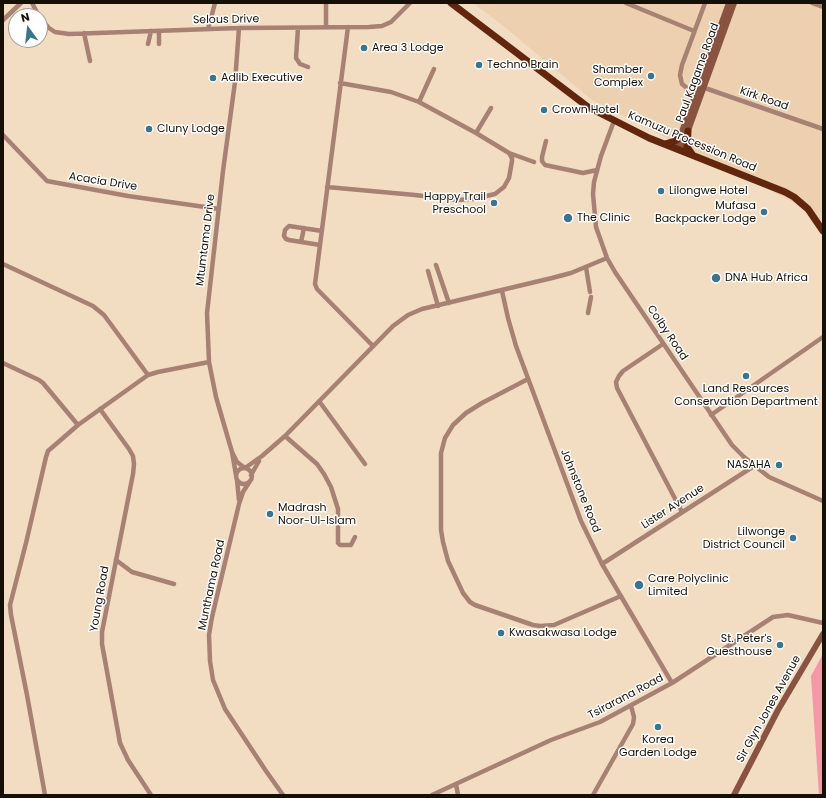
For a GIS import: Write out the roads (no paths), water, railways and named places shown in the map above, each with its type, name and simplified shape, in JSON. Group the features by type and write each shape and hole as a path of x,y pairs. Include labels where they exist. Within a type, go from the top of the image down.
{"highway":[{"name":"Kamuzu Procession Road","path":"452,3 579,101 614,121 643,135 778,189 794,197 808,209 823,231"},
{"path":"688,130 687,147 693,155"},
{"path":"665,144 675,141 680,137"}],"main road":[{"path":"701,87 730,3"},
{"name":"Paul Kagame Road","path":"678,149 688,130 701,87 734,3"},
{"path":"678,149 680,137 698,97"},
{"name":"Sir Glyn Jones Avenue","path":"734,795 778,710 823,634"}],"street":[{"path":"3,20 21,3"},
{"path":"208,29 215,3"},
{"path":"326,3 326,27"},
{"name":"Selous Drive","path":"48,27 55,32 69,34 239,28 377,27 387,24 397,18 410,3"},
{"path":"626,3 694,31"},
{"path":"698,97 682,84 680,75 682,65 705,3"},
{"path":"812,3 823,7"},
{"path":"348,27 315,280 317,289 373,346"},
{"name":"Mtumtama Drive","path":"239,28 235,82 223,171 207,313 209,362 216,396 232,452 239,490 239,504"},
{"path":"298,28 296,58 300,64 308,67"},
{"path":"159,30 159,44"},
{"path":"148,44 151,31"},
{"path":"84,34 90,61"},
{"path":"419,102 434,70"},
{"path":"340,83 391,92 419,102 509,153 534,162"},
{"name":"Kirk Road","path":"701,87 823,130"},
{"path":"476,133 491,108"},
{"name":"Colby Road","path":"614,121 601,156 593,188 594,218 598,235 607,258 711,416 732,445 754,466 776,481 823,501"},
{"name":"Acacia Drive","path":"3,135 48,182 128,196 219,209"},
{"path":"546,141 542,156 542,161 545,165 583,173 597,170"},
{"path":"327,187 415,194 457,200 482,198 495,194 508,183 512,161 509,153"},
{"path":"320,245 286,239 284,236 285,230 289,226 322,231"},
{"path":"301,242 304,228"},
{"path":"251,478 247,482 242,483 236,477 238,470 244,468 262,456 285,436 393,326 408,315 418,310 552,278 586,267 607,258"},
{"path":"3,264 93,306 104,315 148,375"},
{"path":"436,266 449,303"},
{"path":"586,267 590,295 588,313"},
{"path":"428,270 438,306"},
{"name":"Johnstone Road","path":"502,291 512,333 581,521 602,564 672,683"},
{"path":"711,416 823,336"},
{"path":"664,344 623,371 618,376 616,382 617,388 682,512"},
{"path":"45,795 10,605 48,451 78,425 148,375 209,362"},
{"path":"3,363 43,383 78,425"},
{"path":"528,379 482,402 466,413 453,425 445,438 441,453 442,530 443,542 448,561 463,593 470,602 533,626 554,624 621,596"},
{"path":"319,401 366,464"},
{"name":"Young Road","path":"100,409 129,449 133,456 134,464 134,474 102,632 103,651 121,746 128,760 151,795"},
{"path":"285,436 317,464 331,487 338,509 338,543 340,545 351,545 355,537"},
{"path":"232,452 237,462 249,470 251,478"},
{"path":"239,504 243,492 251,478 255,465 262,456"},
{"name":"Lister Avenue","path":"602,564 754,466"},
{"name":"Munthama Road","path":"239,504 212,616 209,635 211,671 216,691 225,709 261,765 283,795"},
{"path":"116,560 132,572 174,584"},
{"name":"Tsirarana Road","path":"432,795 551,740 600,722 631,706 672,683 773,617 788,615 823,624"},
{"path":"593,795 633,724 634,717 631,706"},
{"path":"456,784 458,795"}],"place":[{"name":"Area 3 Lodge","path":"364,48"},
{"name":"Techno Brain","path":"479,65"},
{"name":"Shamber Complex","path":"651,76"},
{"name":"Adlib Executive","path":"213,78"},
{"name":"Crown Hotel","path":"544,110"},
{"name":"Cluny Lodge","path":"149,129"},
{"name":"Lilongwe Hotel","path":"661,191"},
{"name":"Happy Trail Preschool","path":"494,203"},
{"name":"Mufasa Backpacker Lodge","path":"764,212"},
{"name":"The Clinic","path":"568,218"},
{"name":"DNA Hub Africa","path":"716,278"},
{"name":"Land Resources Conservation Department","path":"746,376"},
{"name":"NASAHA","path":"779,465"},
{"name":"Madrash Noor-Ul-Islam","path":"270,514"},
{"name":"Lilwonge District Council","path":"793,538"},
{"name":"Care Polyclinic Limited","path":"639,585"},
{"name":"Kwasakwasa Lodge","path":"501,633"},
{"name":"St. Peter's Guesthouse","path":"780,645"},
{"name":"Korea Garden Lodge","path":"658,727"}]}
